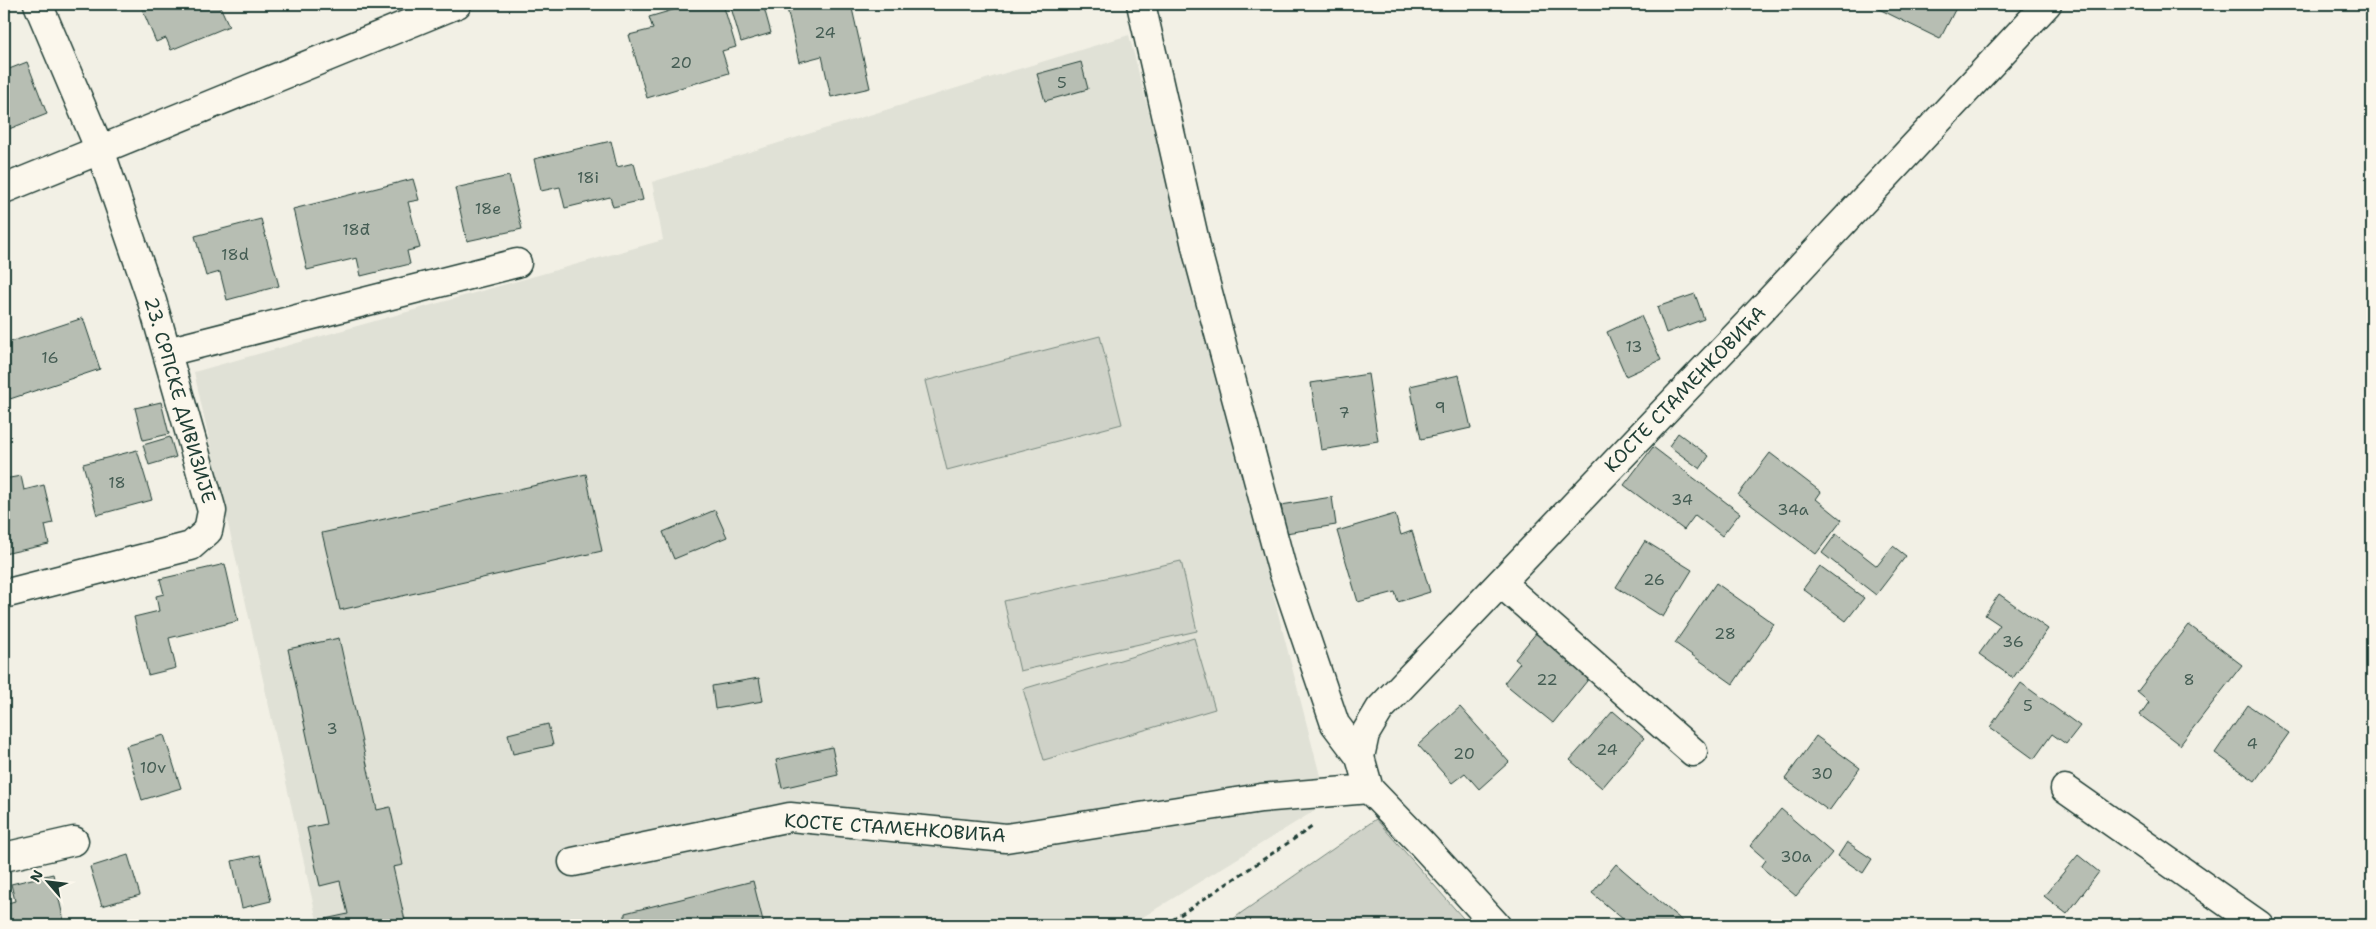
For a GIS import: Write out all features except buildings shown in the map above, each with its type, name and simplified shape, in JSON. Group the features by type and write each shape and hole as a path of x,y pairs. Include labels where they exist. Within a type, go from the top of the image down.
{"street":[{"name":"23. СРПСКЕ ДИВИЗИЈЕ","path":"4,594 191,546 208,531 212,511 152,301 100,150 38,4"},
{"path":"4,189 457,4"},
{"path":"1141,4 1198,255 1282,565 1335,724 1360,757 1369,789 1496,925"},
{"name":"КОСТЕ СТАМЕНКОВИЋА","path":"1360,757 1366,734 1380,710 1760,311 2047,4"},
{"path":"167,352 517,263"},
{"path":"1501,583 1693,752"},
{"name":"КОСТЕ СТАМЕНКОВИЋА","path":"573,862 790,817 1006,838 1261,798 1369,789"},
{"path":"2065,789 2259,925"},
{"path":"4,857 74,841"}],"path":[{"path":"1167,925 1320,822"}],"shaded area":[{"path":"1129,35 1327,803 1130,925 318,925 194,372 663,240 652,182"},
{"path":"1100,336 1122,424 947,470 925,381"},
{"path":"1181,561 1197,631 1020,671 1004,601"},
{"path":"1194,638 1215,709 1044,760 1023,689"},
{"path":"1376,819 1469,925 1226,925 1241,913"}]}
